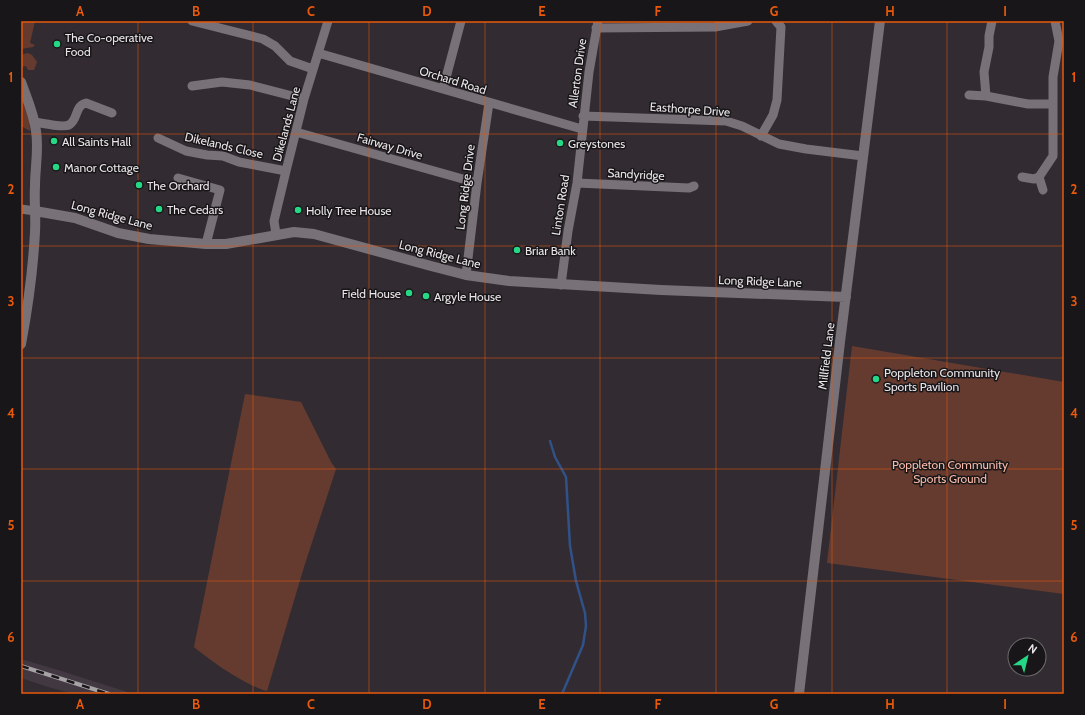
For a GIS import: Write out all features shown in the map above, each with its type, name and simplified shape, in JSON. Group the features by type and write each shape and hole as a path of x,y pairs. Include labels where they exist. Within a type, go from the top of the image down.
{"street":[{"path":"192,21 263,39 275,46 290,61 313,69"},
{"name":"Dikelands Lane","path":"276,234 274,221 286,171 304,100 328,21"},
{"path":"443,89 461,21"},
{"path":"597,24 715,27 748,21"},
{"path":"761,136 774,115 777,100 781,27 776,21"},
{"name":"Millfield Lane","path":"799,694 840,342 880,21"},
{"path":"986,96 984,72 992,21"},
{"path":"1022,177 1034,179 1039,177 1053,156 1053,77 1059,41 1053,21"},
{"name":"Allerton Drive","path":"582,129 597,24"},
{"name":"Orchard Road","path":"318,53 582,129"},
{"path":"21,82 33,112 37,136 35,232 30,296 21,344"},
{"path":"192,86 222,82 250,85 304,100"},
{"path":"969,95 986,96 1028,104 1052,104"},
{"name":"Long Ridge Drive","path":"466,275 489,103"},
{"path":"34,122 64,126 69,124 76,116 78,108 82,104 112,113"},
{"name":"Easthorpe Drive","path":"583,116 726,121 742,126 779,144 863,156"},
{"name":"Linton Road","path":"562,285 568,231 577,183 582,129"},
{"name":"Fairway Drive","path":"296,132 477,184"},
{"name":"Dikelands Close","path":"158,138 186,151 223,156 239,162 286,171"},
{"path":"1039,177 1043,190"},
{"path":"178,178 220,190 206,244"},
{"name":"Sandyridge","path":"577,183 689,188 694,186"},
{"path":"21,209 35,211"},
{"name":"Long Ridge Lane","path":"35,211 75,218 118,233 149,239 206,244 226,244 294,232 314,234 466,275 509,281 562,285 846,297"}],"shaded area":[{"path":"21,659 134,694 74,694 48,687 21,678"}],"green space":[{"path":"23,21 35,21 30,43 35,45 33,47 21,49 21,24"},
{"path":"28,53 32,55 37,62 34,70 28,70 26,66 21,67 21,55"},
{"path":"21,94 29,118 30,131 21,126"},
{"name":"Poppleton Community Sports Ground","path":"852,346 1064,382 1064,594 827,563"},
{"path":"245,394 301,402 336,469 304,567 267,691 249,684 219,666 194,647"}],"waterway":[{"path":"550,441 555,457 566,477 570,546 576,581 585,613 586,626 583,645 562,694"}],"railway":[{"path":"21,666 109,694"}],"place":[{"name":"The Co-operative Food","path":"57,44"},
{"name":"All Saints Hall","path":"54,141"},
{"name":"Greystones","path":"560,143"},
{"name":"Manor Cottage","path":"56,167"},
{"name":"The Orchard","path":"139,185"},
{"name":"The Cedars","path":"159,209"},
{"name":"Holly Tree House","path":"298,210"},
{"name":"Briar Bank","path":"517,250"},
{"name":"Field House","path":"409,293"},
{"name":"Argyle House","path":"426,296"},
{"name":"Poppleton Community Sports Pavilion","path":"876,379"}]}
